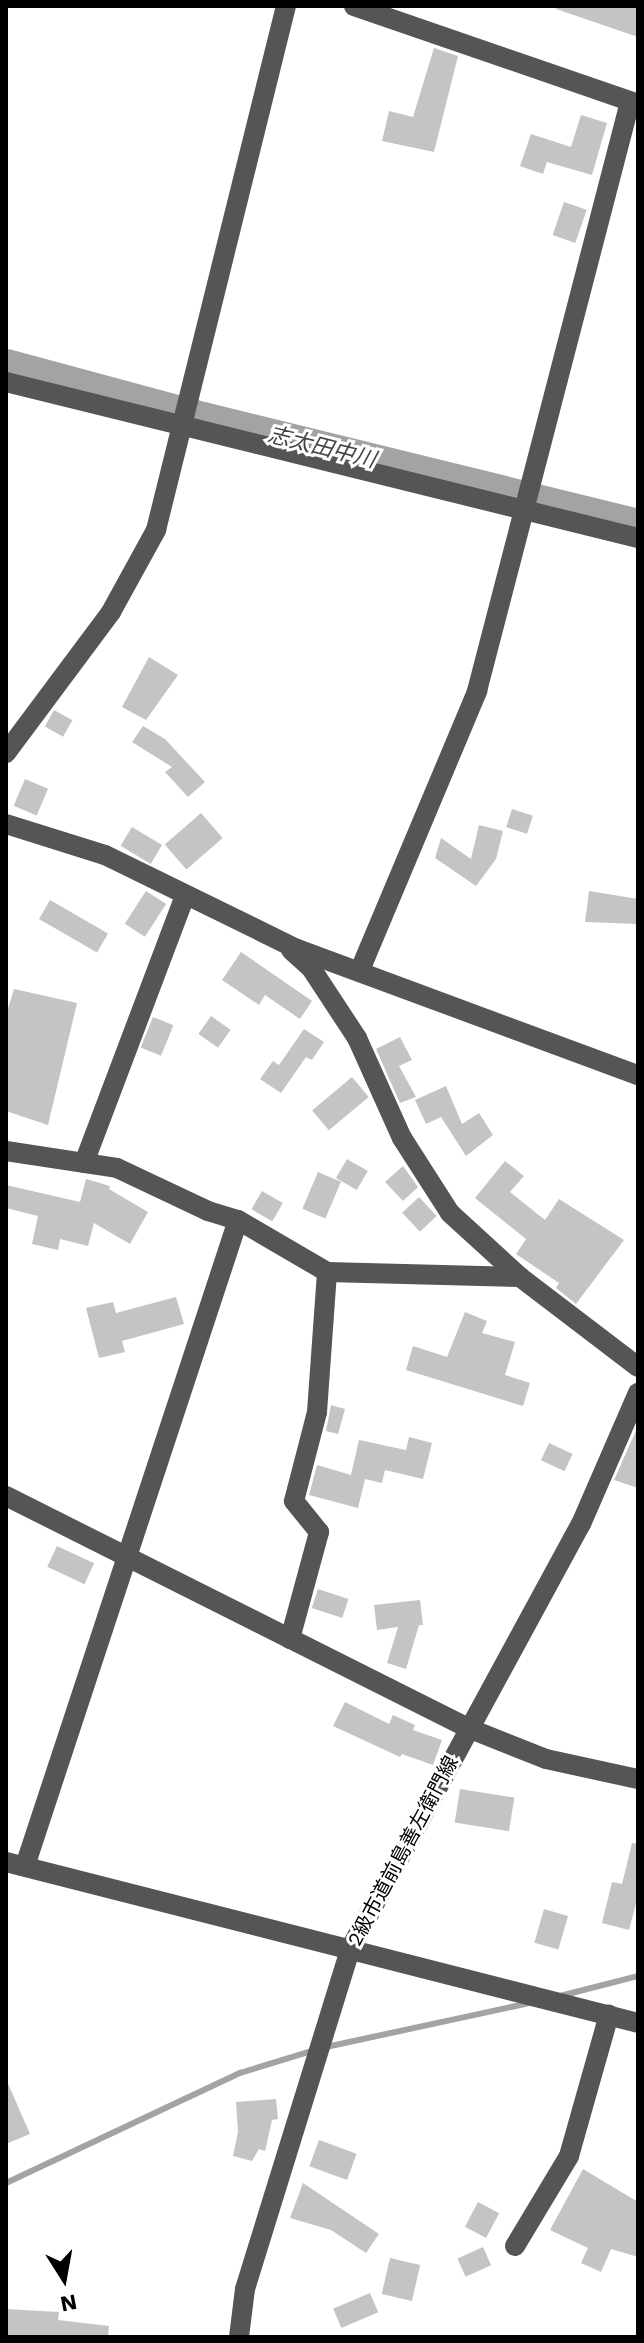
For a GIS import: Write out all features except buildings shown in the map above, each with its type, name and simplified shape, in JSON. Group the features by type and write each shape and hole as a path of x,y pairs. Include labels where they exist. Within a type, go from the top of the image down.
{"street":[{"path":"6,753 111,612 156,530 286,6"},
{"path":"354,6 634,103 477,691 360,970"},
{"path":"6,382 638,538"},
{"path":"6,824 105,855 281,941 638,1075"},
{"path":"84,1163 185,896"},
{"path":"281,941 311,968 357,1038 402,1138 450,1213 520,1277 638,1367"},
{"path":"6,1151 117,1168 208,1211 238,1220 327,1272 520,1277"},
{"path":"238,1220 128,1558 16,1864 638,2023"},
{"path":"290,1639 319,1532 294,1501 317,1412 327,1272"},
{"name":"2級市道前島善左衛門線","path":"239,2337 245,2289 350,1949 581,1524 638,1393"},
{"path":"6,1496 468,1728 546,1759 638,1779"},
{"path":"515,2246 569,2156 609,2015"}],"waterway":[{"name":"志太田中川","path":"6,367 203,420 638,527"},
{"path":"560,1996 638,1976"},
{"path":"326,2047 530,2003"},
{"path":"6,2183 240,2073 315,2050"}]}
